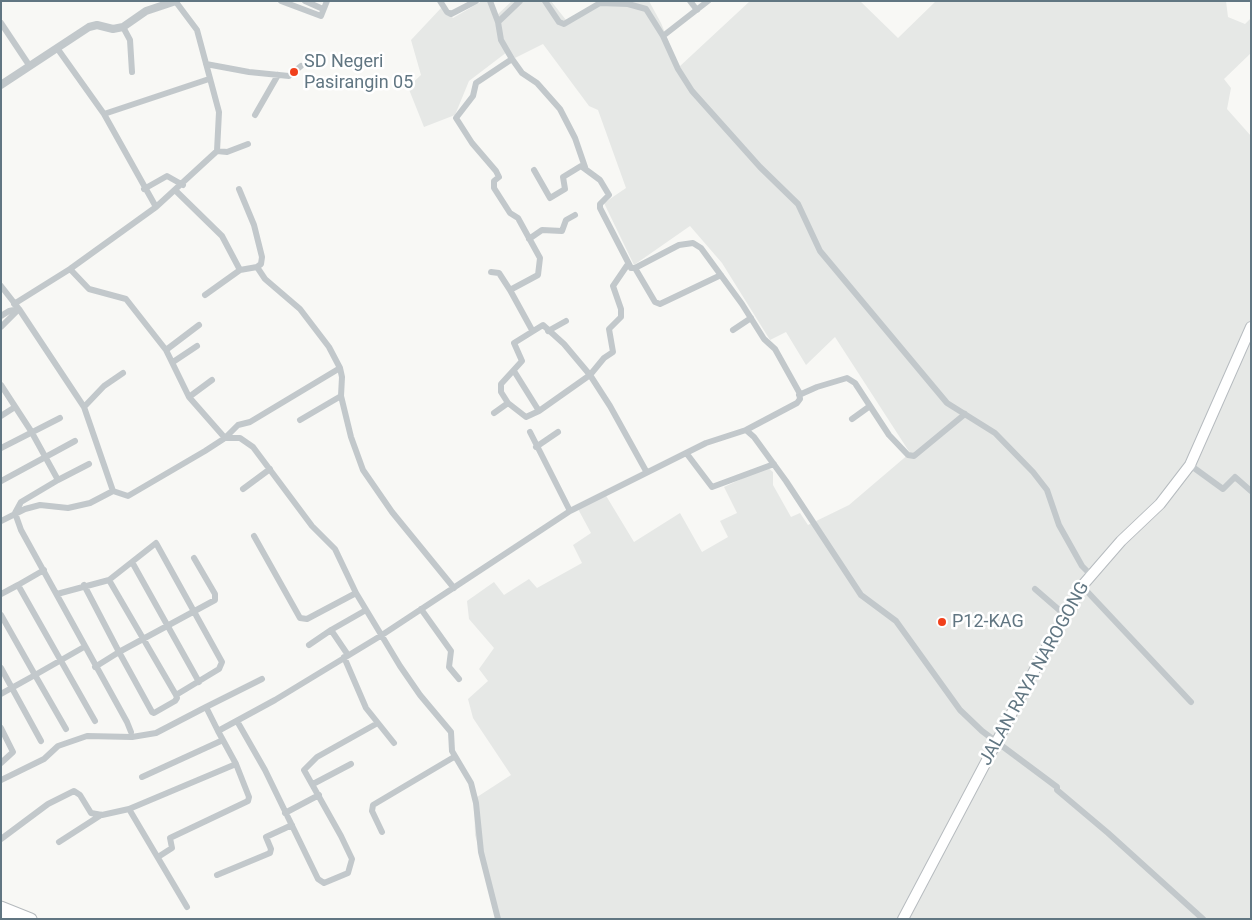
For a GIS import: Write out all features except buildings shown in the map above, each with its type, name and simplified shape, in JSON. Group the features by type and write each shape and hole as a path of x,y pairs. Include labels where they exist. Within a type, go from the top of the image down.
{"highway":[{"path":"1,907 31,919"},
{"path":"1,916 10,919"}],"main road":[{"name":"JALAN RAYA NAROGONG","path":"905,919 997,742 1082,586 1090,574 1121,541 1160,504 1190,465 1251,327"}],"street":[{"path":"281,1 321,16 327,1"},
{"path":"305,1 323,9"},
{"path":"440,1 447,12 451,14 476,1"},
{"path":"491,1 499,20 501,40 512,59 522,73 537,83 560,109 575,138 586,167 610,195 600,204 600,208 628,264 635,268 655,302 660,304 721,275"},
{"path":"499,20 520,1"},
{"path":"546,1 559,22 564,24 600,3 609,2 642,7 663,36 678,69 692,91 760,167 798,204 820,251 947,403 995,433 1047,490 1059,525 1082,566 1090,574"},
{"path":"690,1 697,10"},
{"path":"663,36 708,1"},
{"path":"1,85 89,26 97,25 113,29 123,28 146,11 176,2 196,30 219,112 217,151 183,185 156,208 17,307 1,316"},
{"path":"1,23 29,65"},
{"path":"123,28 130,40 132,72"},
{"path":"57,48 104,114 156,208"},
{"path":"510,290 538,275 540,271 540,258 518,218 510,213 494,188 494,181 499,177 496,171 472,143 456,118 473,97 477,82 512,59"},
{"path":"206,64 278,76 289,76 302,66"},
{"path":"255,115 278,76"},
{"path":"104,114 209,79"},
{"path":"217,151 228,152 248,144"},
{"path":"534,170 550,198 566,189 563,178 581,166 586,167"},
{"path":"144,189 167,176 183,185"},
{"path":"205,295 240,270 257,267 261,264 262,257 254,225 240,190"},
{"path":"176,191 222,236 240,270"},
{"path":"529,239 542,230 562,231 566,220 575,215"},
{"path":"218,731 382,636 570,511 646,471 686,454 706,443 746,430 797,403 799,395 775,348 764,339 701,248 693,243 673,247 635,268"},
{"path":"628,264 613,286 622,317 609,330 613,352 604,358 590,376 539,411 526,417 508,403 501,392 501,384 522,361 514,343 532,330 543,325 564,344 590,376 610,406 646,471"},
{"path":"257,267 265,279 300,309 329,347 340,368 342,378 341,396 351,437 363,470 392,512 454,588"},
{"path":"70,269 89,290 126,298 166,350 189,397 225,438 240,438 253,447 312,526 335,549 356,593 382,636 420,695 451,732 454,757 471,783 476,803 481,852 498,919"},
{"path":"491,272 499,273 532,330"},
{"path":"1,286 84,407 114,491"},
{"path":"1,327 17,307"},
{"path":"733,330 751,318"},
{"path":"548,331 566,321"},
{"path":"166,350 199,326"},
{"path":"173,362 197,346"},
{"path":"1,521 15,513 40,505 68,508 90,503 114,491 128,496 225,438 238,424 250,422 340,368"},
{"path":"514,371 539,411"},
{"path":"84,407 104,386 123,373"},
{"path":"799,395 816,387 847,378 855,383 889,435 908,455 914,456 964,414"},
{"path":"189,397 212,380"},
{"path":"1,386 31,431 58,480"},
{"path":"300,420 341,396"},
{"path":"494,413 508,403"},
{"path":"852,419 870,406"},
{"path":"1,416 15,407"},
{"path":"1,448 31,431 60,418"},
{"path":"746,430 754,437 774,464 861,595 896,621 960,710 997,742 1057,787 1057,790 1108,833 1203,919"},
{"path":"530,432 570,511"},
{"path":"536,447 558,432"},
{"path":"1,481 75,441"},
{"path":"686,454 712,487 774,464"},
{"path":"89,464 21,502 15,513 21,530 95,667 128,722 131,732"},
{"path":"1190,465 1223,489 1235,477 1251,491"},
{"path":"243,488 270,469"},
{"path":"254,536 300,618 308,619 356,593"},
{"path":"57,594 84,585 109,580 156,543 195,610 222,662 218,669 176,695"},
{"path":"95,667 168,624 212,602 215,597 194,558"},
{"path":"132,562 199,682"},
{"path":"1,594 44,570"},
{"path":"84,585 118,652 154,713 175,701 176,695 109,580"},
{"path":"18,585 95,721"},
{"path":"1082,586 1192,702"},
{"path":"1035,589 1065,615"},
{"path":"421,609 451,650 449,667 458,679"},
{"path":"309,645 366,610"},
{"path":"1,615 66,729"},
{"path":"331,630 346,656 366,708 376,724 394,743"},
{"path":"1,694 84,647"},
{"path":"1,668 41,741"},
{"path":"1,780 44,759 58,746 87,736 132,737 156,733 262,679"},
{"path":"158,857 172,848 170,838 248,801 249,798 236,764 206,708"},
{"path":"237,721 320,882 324,883 348,873 352,859 304,770 317,757 376,724"},
{"path":"1,728 13,752 1,763"},
{"path":"142,777 223,740"},
{"path":"382,832 372,811 373,805 454,757"},
{"path":"1,839 48,804 74,791 80,795 91,813 102,814 129,809 236,764"},
{"path":"313,784 350,764"},
{"path":"286,813 319,795"},
{"path":"129,809 187,907"},
{"path":"59,842 102,814"},
{"path":"217,876 270,853 271,849 266,837 292,825"}],"shaded area":[{"path":"482,1 487,1 497,15 512,1 551,1 566,20 599,1 649,1 661,23 679,67 750,1 860,1 898,38 936,1 1226,1 1228,17 1245,24 1251,18 1251,53 1224,79 1231,88 1227,109 1251,136 1251,919 499,919 475,835 474,799 511,775 473,718 468,699 488,681 479,669 494,648 469,619 467,601 494,582 504,595 529,579 537,588 582,563 573,545 591,533 578,509 605,494 634,542 680,513 702,552 728,537 720,521 737,513 724,487 767,467 773,472 773,485 791,517 800,513 808,525 849,505 910,453 835,337 806,365 786,332 770,340 722,263 690,226 634,265 604,203 626,188 598,110 589,106 543,44 515,58 507,52 469,81 455,115 424,127 408,87 421,75 411,40 442,7 453,18"}],"place":[{"name":"SD Negeri Pasirangin 05","path":"294,72"},
{"name":"P12-KAG","path":"942,622"}]}
